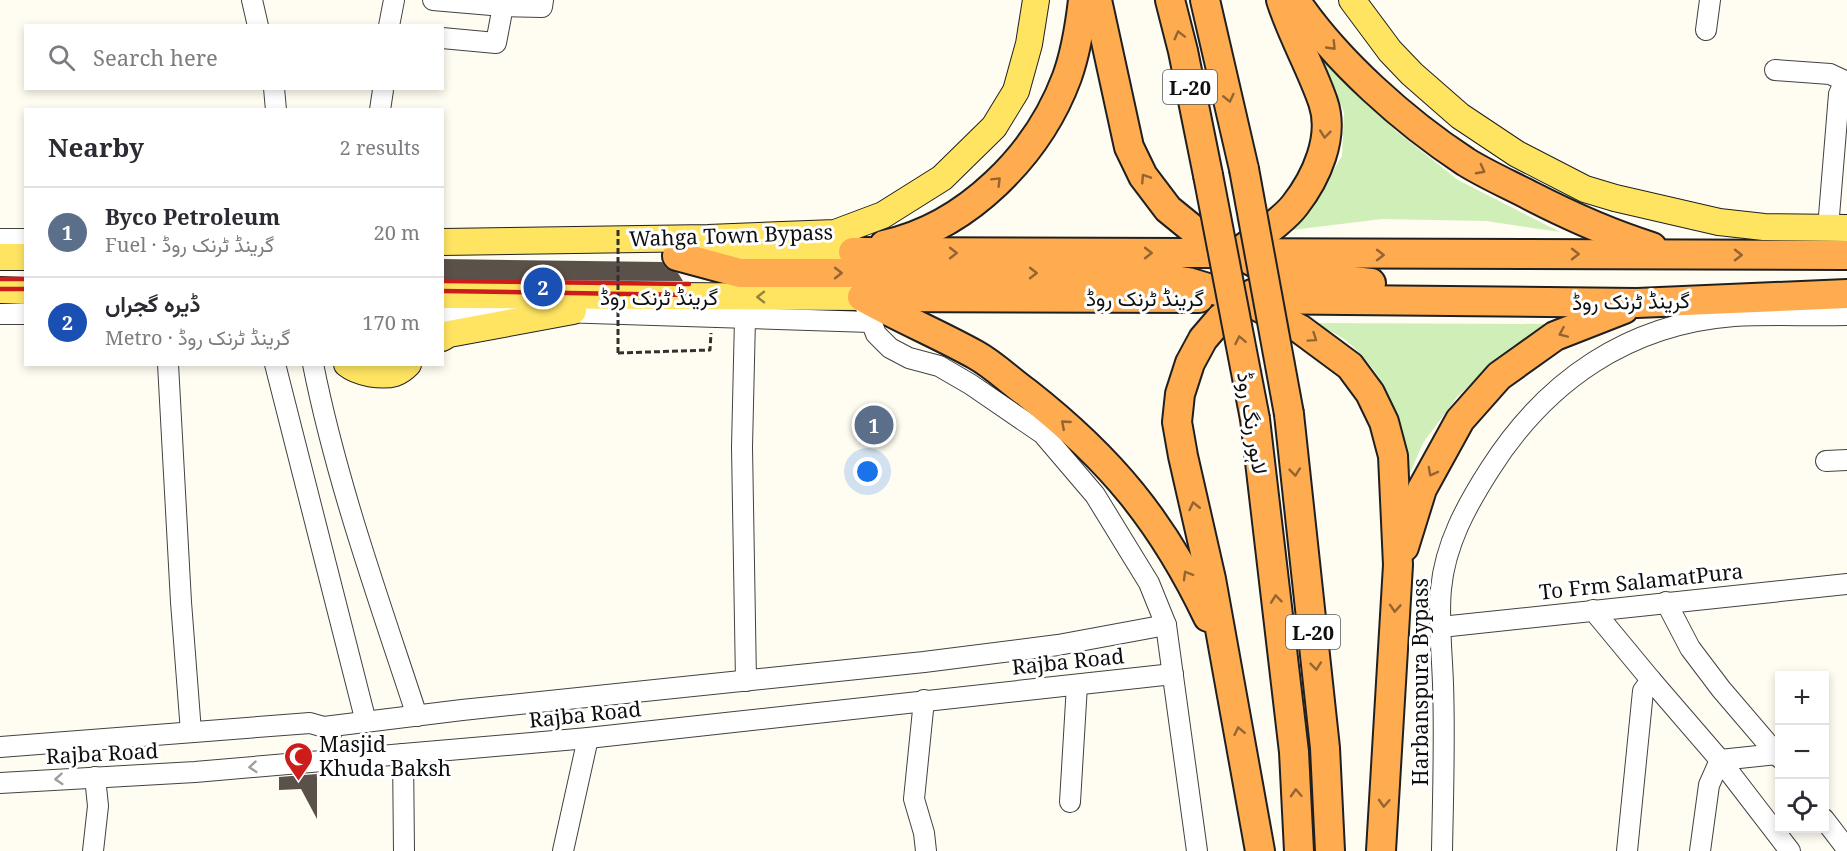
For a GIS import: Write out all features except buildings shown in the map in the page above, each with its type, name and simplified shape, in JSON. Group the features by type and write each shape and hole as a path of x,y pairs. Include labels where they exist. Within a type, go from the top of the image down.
{"highway":[{"path":"844,243 905,241 950,218 985,193 1021,157 1048,116 1067,76 1080,25 1083,0"},
{"path":"1097,0 1129,147 1143,176 1168,209 1195,231 1261,266 1288,274 1376,283 1658,283 1847,279"},
{"name":"لاہور رنگ روڈ","path":"1170,0 1183,51 1255,418 1294,752 1299,851"},
{"name":"لاہور رنگ روڈ","path":"1205,0 1244,169 1289,414 1325,748 1330,851"},
{"path":"1152,297 1188,282 1238,253 1294,207 1312,179 1321,159 1326,126 1324,105 1281,0"},
{"path":"1295,0 1314,28 1358,73 1409,120 1467,162 1578,220 1638,243 1680,254"},
{"name":"گرینڈ ٹرنک روڈ","path":"844,243 1337,255 1847,255"},
{"path":"1260,851 1211,579 1177,422 1180,394 1190,363 1203,339 1244,299 1268,283 1337,255"},
{"path":"677,256 740,273 1126,273 1188,282 1244,299 1292,324 1350,366 1370,393 1384,422 1393,456 1398,565 1381,851"},
{"name":"گرینڈ ٹرنک روڈ","path":"866,310 1152,297 1637,303 1847,294"},
{"path":"1398,565 1422,489 1460,420 1499,376 1555,336 1637,303"},
{"path":"866,310 977,356 1061,420 1095,451 1130,490 1168,542 1192,583 1222,646"}],"main road":[{"name":"Wahga Town Bypass","path":"444,242 708,238 844,243 942,178 994,127 1016,91 1029,44 1036,0"},
{"path":"1352,0 1390,51 1434,94 1478,128 1545,170 1585,189 1719,222 1764,227 1837,228"},
{"path":"444,230 483,242"},
{"name":"گرینڈ ٹرنک روڈ","path":"444,258 810,255 844,243"},
{"path":"0,257 24,257"},
{"name":"گرینڈ ٹرنک روڈ","path":"444,295 866,310"},
{"path":"444,337 449,334 573,311"},
{"path":"351,366 363,372 379,374 395,373 405,366"}],"street":[{"path":"252,0 258,24"},
{"path":"389,24 394,0"},
{"path":"433,0 542,7 543,0"},
{"path":"1706,30 1710,0"},
{"path":"444,38 496,43 502,6"},
{"path":"1775,70 1830,74 1846,81 1839,94 1837,228"},
{"path":"274,90 276,108"},
{"path":"0,239 24,239"},
{"path":"444,313 573,311 745,318 866,310 883,342 898,353 939,366 970,384 1043,434 1095,495 1149,583 1166,625 1197,851"},
{"name":"Harbanspura Bypass","path":"1442,851 1444,742 1441,588 1455,531 1470,500 1501,452 1520,427 1552,393 1581,369 1613,350 1640,338 1711,319 1734,316 1847,315"},
{"path":"745,318 742,447 747,681"},
{"path":"168,366 181,602 191,732"},
{"path":"276,366 366,722"},
{"path":"313,366 323,414 352,517 417,716"},
{"path":"1826,461 1847,460"},
{"name":"To Frm SalamatPura","path":"1441,627 1847,584"},
{"path":"1666,602 1690,648 1721,689 1775,752"},
{"path":"1593,610 1720,760 1790,851"},
{"name":"Rajba Road","path":"0,747 191,732 366,722 924,662 1058,645 1166,625"},
{"name":"Rajba Road","path":"0,783 195,772 588,738 1173,674"},
{"path":"1627,851 1643,691 1651,680"},
{"path":"1070,802 1077,685"},
{"path":"924,700 914,800 924,833 926,851"},
{"path":"317,725 330,739 332,760"},
{"path":"563,851 588,738"},
{"path":"403,754 405,851"},
{"path":"1720,760 1775,756"},
{"path":"1701,851 1709,785 1720,760"},
{"path":"93,851 98,806 95,777"},
{"path":"1835,827 1847,849"}],"path":[{"path":"618,229 618,353 710,350"}],"green space":[{"path":"1317,50 1396,131 1458,180 1560,232 1486,221 1382,219 1292,230 1324,186 1342,156 1344,112"},
{"path":"1315,323 1554,324 1513,346 1457,397 1423,443 1407,480 1403,440 1392,402 1383,385 1373,368 1360,353 1344,339"}],"railway":[{"path":"0,279 24,279"},
{"path":"444,281 689,284"},
{"path":"0,289 24,289"},
{"path":"444,291 690,295"}],"place":[{"name":"ڈیرہ گجراں","path":"543,287"},
{"name":"Byco Petroleum","path":"874,425"},
{"name":"Masjid Khuda Baksh","path":"298,782"}]}
